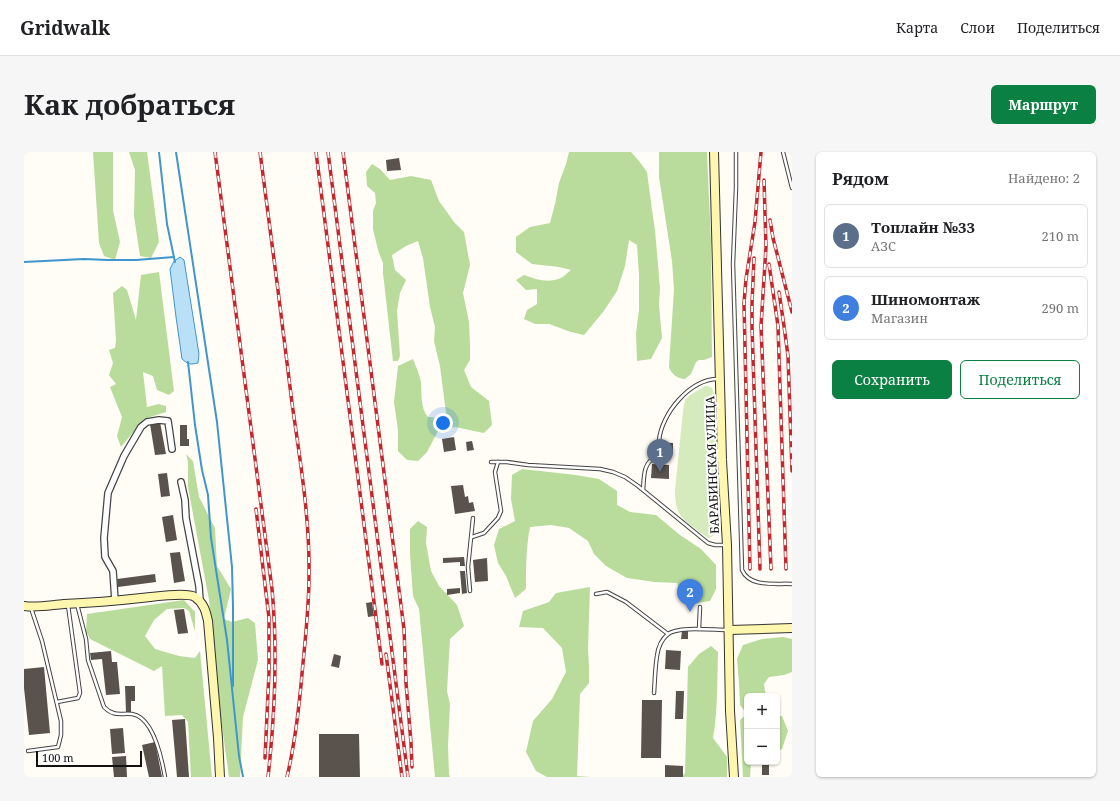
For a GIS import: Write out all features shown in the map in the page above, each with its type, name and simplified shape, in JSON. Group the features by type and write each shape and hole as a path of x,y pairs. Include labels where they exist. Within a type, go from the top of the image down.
{"main road":[{"name":"БАРАБИНСКАЯ УЛИЦА","path":"714,152 722,460 727,546 730,711 734,777"},
{"path":"27,606 77,604 187,595 194,596 200,601 205,609 208,621 220,777"},
{"path":"729,630 792,628"}],"street":[{"path":"115,601 113,571 105,557 104,538 108,493 124,456 141,427 147,422 159,420 168,422 172,449"},
{"path":"181,482 185,500 186,518 199,586 200,601"}],"lane":[{"path":"736,152 733,264 742,570 744,575 755,583 792,584"},
{"path":"783,152 792,188"},
{"path":"659,441 663,425 668,415 685,392 706,380 720,378"},
{"path":"643,490 646,467 658,454"},
{"path":"491,462 600,469 613,472 625,477 643,490 708,543 727,546"},
{"path":"472,537 484,533 498,518 501,511 495,472 498,462"},
{"path":"470,590 468,567 473,518"},
{"path":"596,594 607,592 626,602 668,634"},
{"path":"57,702 78,698 80,694 68,604"},
{"path":"77,604 86,639 88,660 104,707 114,714 133,714 143,719 152,731 160,750 165,777"},
{"path":"27,606 42,641 61,721 61,735 58,747 28,751"},
{"path":"699,629 700,607"},
{"path":"654,693 657,655 661,642 668,634 675,630 682,629 729,630"}],"green space":[{"path":"93,152 113,152 113,210 120,242 115,260 104,256 99,243"},
{"path":"129,152 147,152 159,242 151,258 140,256 134,216 135,170"},
{"path":"569,152 631,152 647,172 655,230 660,288 659,305 662,338 651,359 637,361 636,333 639,310 639,275 637,245 629,240 625,266 617,291 603,312 584,335 549,324 535,324 524,319 527,310 537,304 537,289 526,290 516,280 524,275 550,281 562,278 571,270 532,264 516,252 516,237 530,227 550,223 559,183"},
{"path":"659,152 707,152 711,242 712,357 696,362 691,374 685,379 675,376 669,367 674,289 672,261 659,177"},
{"path":"372,164 380,169 390,180 411,176 431,180 439,201 454,222 464,232 470,265 463,293 469,322 470,360 464,370 471,387 489,401 492,425 484,433 456,427 439,429 427,452 418,461 407,460 398,451 398,430 394,402 398,366 413,359 421,383 422,401 425,413 428,417 442,418 446,413 440,366 434,341 435,327 430,307 423,258 418,241 406,246 392,255 395,270 406,280 400,293 397,311 400,356 398,361 393,361 383,263 373,229 373,211 376,203 375,193 367,186 366,172"},
{"path":"159,272 174,391 169,395 157,390 153,376 143,372 147,407 159,404 166,406 166,412 144,419 121,447 117,436 122,417 110,387 116,384 109,375 113,363 109,350 115,348 116,340 113,293 122,286 127,290 136,320 141,275"},
{"path":"705,386 712,388 715,397 716,532 713,536 708,538 683,519 677,508 675,490 685,400 690,395"},
{"path":"186,454 193,461 199,497 215,528 217,566 231,589 224,619 232,622 248,618 255,623 258,660 243,717 240,777 229,777 215,675 209,600 188,487 188,462"},
{"path":"522,469 599,479 617,491 617,505 630,512 656,515 680,535 701,549 716,565 716,589 710,601 697,603 683,599 677,583 627,578 606,566 594,554 588,541 569,528 551,525 530,527 526,565 526,589 515,598 506,576 498,563 494,545 499,529 515,521 511,499 512,475"},
{"path":"418,521 427,527 426,543 431,571 439,586 457,605 464,626 450,639 447,691 450,704 448,746 450,777 435,777 419,609 413,596 410,554 410,529"},
{"path":"590,587 588,649 589,683 580,694 577,776 591,777 547,777 536,771 526,752 533,721 552,699 566,672 562,648 543,628 519,627 523,611 549,602 556,593"},
{"path":"184,600 195,612 195,631 189,611 184,608 167,609 154,620 145,636 155,649 179,656 195,658 200,651 212,777 191,777 188,722 182,715 165,716 162,666 154,671 90,639 86,631 87,614"},
{"path":"783,637 792,639 792,672 784,675 769,677 764,684 766,693 744,693 744,710 740,705 737,659 743,645 762,639"},
{"path":"711,646 718,652 717,705 713,738 727,757 727,777 682,777 685,773 688,667 699,654"},
{"path":"780,716 782,716 788,731 782,749 780,750"},
{"path":"744,717 744,765 751,765 750,777 743,777 740,720"}],"water":[{"path":"180,257 184,260 199,354 198,363 193,364 182,359 170,269 174,261"}],"building":[{"path":"399,158 401,170 387,171 386,160"},
{"path":"160,422 166,454 155,455 150,424"},
{"path":"180,425 187,425 187,439 189,439 189,446 180,446"},
{"path":"454,437 456,450 444,452 442,439"},
{"path":"472,441 474,450 467,451 466,442"},
{"path":"654,442 673,443 673,454 653,453"},
{"path":"652,464 669,465 669,479 651,478"},
{"path":"167,473 170,496 161,497 158,474"},
{"path":"463,485 465,497 468,496 469,503 473,502 475,511 455,514 451,486"},
{"path":"173,515 177,540 166,542 162,517"},
{"path":"180,552 185,581 174,583 170,553"},
{"path":"464,557 465,566 460,566 460,562 443,563 443,558"},
{"path":"487,558 488,581 475,582 473,560"},
{"path":"460,571 465,571 467,593 462,594"},
{"path":"155,574 156,582 118,587 117,579"},
{"path":"460,588 460,593 447,595 447,589"},
{"path":"372,602 374,616 368,617 366,603"},
{"path":"184,609 188,633 178,634 174,610"},
{"path":"682,631 688,631 688,639 681,639"},
{"path":"666,650 681,651 680,670 665,669"},
{"path":"111,651 112,662 117,662 120,694 106,695 102,659 91,660 90,653"},
{"path":"334,654 341,656 339,668 331,666"},
{"path":"44,667 50,733 29,735 24,688 24,669"},
{"path":"125,686 135,686 135,701 131,701 131,712 126,712"},
{"path":"676,691 684,691 683,719 675,719"},
{"path":"642,700 662,700 661,758 641,758"},
{"path":"185,719 189,777 177,777 172,720"},
{"path":"123,728 125,753 112,754 110,729"},
{"path":"319,734 359,734 360,777 319,777"},
{"path":"155,742 162,777 149,777 142,745"},
{"path":"126,756 127,777 114,777 112,757"},
{"path":"665,765 683,766 683,777 665,777"},
{"path":"762,765 769,765 769,775 762,775"}],"waterway":[{"path":"159,152 167,224 175,262"},
{"path":"176,152 217,422 232,567 233,686"},
{"path":"24,262 84,259 136,260 174,257"},
{"path":"188,362 195,425 202,470 208,495 211,538 227,640 239,756 243,777"}],"railway":[{"path":"215,152 272,589 275,637 275,683 268,777"},
{"path":"260,152 304,489 309,554 307,625 301,687 287,777"},
{"path":"316,152 382,664"},
{"path":"328,152 408,777"},
{"path":"343,152 404,629 412,767"},
{"path":"750,569 744,303 746,279 755,222 761,152"},
{"path":"764,180 766,247 761,326 771,569"},
{"path":"770,220 773,238 792,312"},
{"path":"754,258 752,327 760,569"},
{"path":"769,264 778,326 786,569"},
{"path":"779,292 788,356 792,471"},
{"path":"256,509 269,618 269,672 265,758"},
{"path":"386,654 402,777"}],"place":[{"name":"Топлайн №33","path":"660,472"},
{"name":"Шиномонтаж","path":"690,612"}]}
